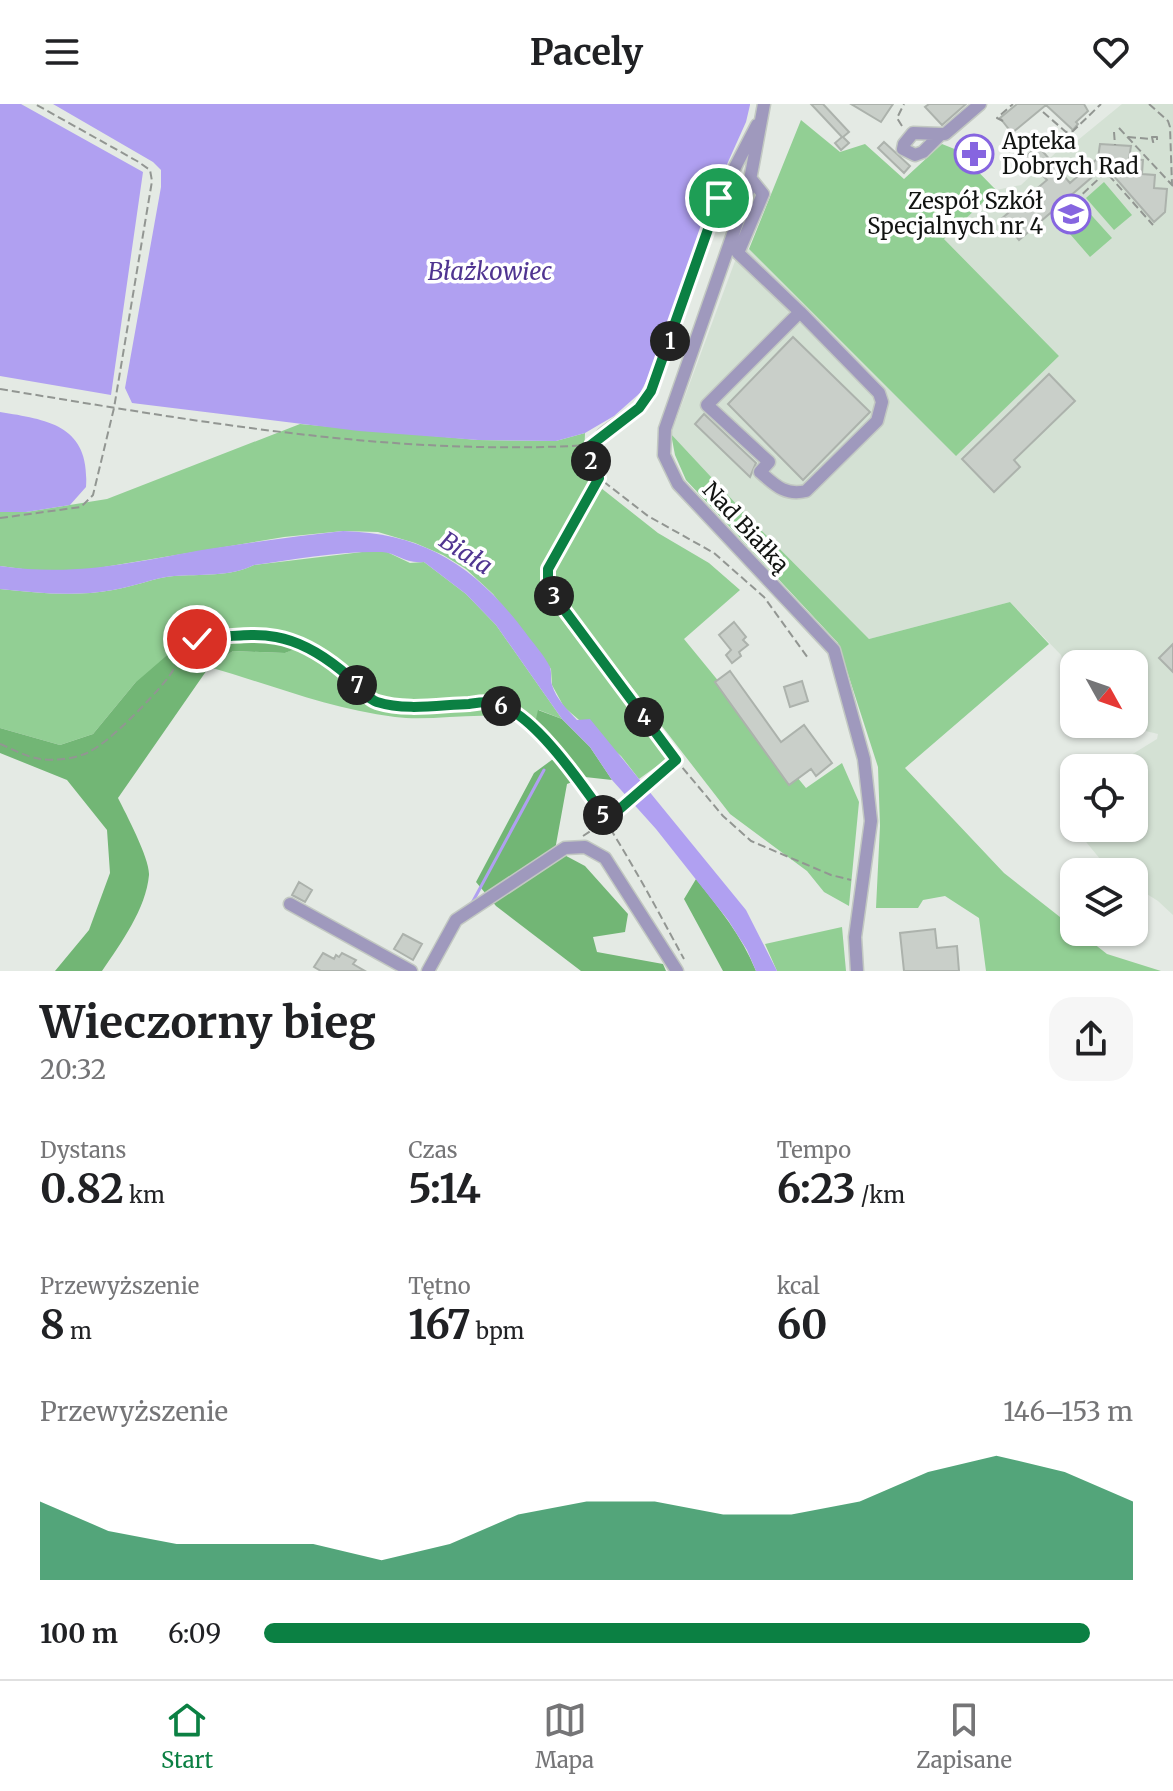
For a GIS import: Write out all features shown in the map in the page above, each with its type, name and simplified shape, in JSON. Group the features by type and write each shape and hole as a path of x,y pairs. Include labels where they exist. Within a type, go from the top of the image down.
{"street":[{"name":"Nad Białką","path":"764,104 751,179 665,429 664,455 678,484 834,650 864,759 871,821 855,937 857,971"},
{"path":"941,134 923,152 915,155 903,149 909,137 917,131 945,134 980,104"},
{"path":"603,434 639,408 651,391 719,198 761,119"},
{"path":"751,179 763,194 738,253 800,312 879,393 882,402 877,421 806,491 794,494 782,490 760,472 769,462 707,405 800,312"},
{"path":"428,971 456,920 565,848 585,847 605,858 677,971"},
{"path":"290,904 411,971"}],"path":[{"path":"0,518 81,507 93,495 114,408 152,181 150,170 35,104"},
{"path":"904,104 895,118 909,137"},
{"path":"1003,121 997,118 1013,104"},
{"path":"1043,112 1066,132 1073,131 1101,104"},
{"path":"1149,104 1168,121 1170,127 1172,185"},
{"path":"1119,128 1172,185"},
{"path":"1114,132 1115,145"},
{"path":"1127,136 1152,139"},
{"path":"1074,202 1106,172 1153,225"},
{"path":"0,389 273,431 414,444 544,448 591,445 603,434"},
{"path":"591,445 590,460 599,478 648,516 714,553 764,597 808,658"},
{"path":"599,478 548,569 548,588 676,760 723,816 751,841 831,875 856,881"},
{"path":"0,744 38,759 63,759 88,753 112,735 168,678 181,655 197,639 244,635 279,636 315,649 347,674 373,701 396,706 495,703 518,715 552,747 607,820 683,957"},
{"path":"565,848 607,820 676,760"}],"shaded area":[{"path":"1122,104 1173,104 1173,915 1148,895 1148,858 1099,858 1086,842 1148,842 1148,754 1133,754 1157,739 1158,734 1148,732 1148,650 1060,650 1060,654 1010,602 869,639 671,434 738,253 749,249 956,455 1059,356 943,238 996,190 1021,185 1064,145 1078,140"}],"green space":[{"path":"801,120 840,152 865,144 904,179 942,144 957,150 996,190 944,239 1059,356 956,456 749,249"},
{"path":"1104,182 1132,215 1114,230 1086,198"},
{"path":"1084,207 1112,238 1090,257 1063,226"},
{"path":"300,424 478,440 556,441 585,433 584,461 591,480 542,569 542,594 668,758 639,779 621,756 564,707 552,685 551,669 493,594 466,569 443,555 378,532 343,531 284,537 80,571 0,566 0,512 26,512 107,499"},
{"path":"671,434 869,639 1010,602 1049,644 905,768 1004,873 1060,917 1060,946 1097,946 1107,954 1161,971 986,971 979,918 945,896 923,900 918,908 876,908 880,826 878,767 838,643 686,480 675,455"},
{"path":"601,488 658,533 709,563 740,590 684,639 806,788 842,763 859,802 849,906 824,892 807,871 730,814 555,588 554,572"},
{"path":"362,552 387,552 410,563 424,562 466,594 496,625 562,719 539,710 535,723 509,700 494,716 395,717 324,702 209,667 233,651 285,653 306,644 246,633 135,683 93,734 60,745 0,728 0,589 56,594 99,592 166,577 225,573 254,565"},
{"path":"246,633 308,644 285,653 233,651 209,667 118,798 137,836 148,868 147,888 138,913 102,971 55,971 89,930 110,873 107,830 67,780 0,753 0,728 60,745 93,734 135,683 187,638"},
{"path":"538,710 562,719 590,747 612,780 585,777 567,784 555,850 585,866 628,914 625,932 593,937 597,952 663,964 666,971 581,971 496,906 476,882 534,773 564,751 535,723"},
{"path":"696,879 737,934 756,971 723,971 684,899"},
{"path":"842,927 846,971 777,971 765,944"}],"water":[{"path":"0,104 21,104 143,172 111,395 0,376"},
{"name":"Błażkowiec","path":"53,104 750,105 655,365 640,393 614,416 585,433 556,441 478,440 359,431 132,403 125,388 161,187 161,170 153,162"},
{"path":"0,412 50,423 74,439 86,467 86,487 70,505 26,512 0,512"},
{"path":"343,531 399,538 424,547 468,572 487,589 545,658 550,667 551,683 563,704 577,720 590,719 746,910 777,971 756,971 728,920 656,829 612,780 590,747 562,719 496,625 466,594 424,562 382,552 350,553 254,565 225,573 166,577 99,592 56,594 0,589 0,566 80,569"}],"building":[{"path":"811,104 823,104 849,132 843,137 849,143 841,150 835,143 842,137"},
{"path":"851,104 893,104 881,122"},
{"path":"929,104 966,104 942,125 925,107"},
{"path":"1017,104 1084,104 1088,111 1076,122 1078,124 1073,130 1046,105 1012,133 1000,118"},
{"path":"884,142 910,166 904,173 878,148"},
{"name":"Apteka Dobrych Rad","path":"975,143 985,154 972,165 963,154"},
{"path":"1100,144 1131,146 1129,159 1143,160 1142,174 1155,175 1154,188 1167,189 1165,212 1154,222 1105,166 1019,240 1001,219 1047,180 1036,168 1026,176 1016,165 1038,146 1070,183 1098,158"},
{"path":"793,337 870,412 803,480 728,404"},
{"path":"1049,374 1075,401 1014,460 1020,467 994,492 962,459"},
{"path":"704,414 756,463 750,477 695,424"},
{"path":"734,622 746,637 743,640 748,645 732,663 726,655 731,650 719,635"},
{"path":"1173,644 1173,672 1159,658"},
{"path":"730,671 781,742 804,725 832,763 816,776 811,769 789,785 715,682"},
{"path":"802,681 808,701 790,707 784,687"},
{"path":"299,882 312,890 305,902 292,895"},
{"path":"935,929 937,948 957,946 959,971 904,971 900,933"},
{"path":"403,934 422,944 413,960 394,949"},
{"path":"323,953 334,959 342,953 356,960 353,964 365,971 321,971 314,967"}],"waterway":[{"path":"472,903 544,770"}],"place":[{"name":"Apteka Dobrych Rad","path":"974,154"},
{"name":"Zespół Szkół Specjalnych nr 4","path":"1071,214"}],"route":[{"path":"197,639 279,636 315,649 347,674 373,701 396,706 495,703 518,715 552,747 607,820 676,760 548,588 548,569 599,478 590,460 591,445 639,408 651,391 719,198"}],"water label":[{"name":"Biała","path":"466,553"}]}
